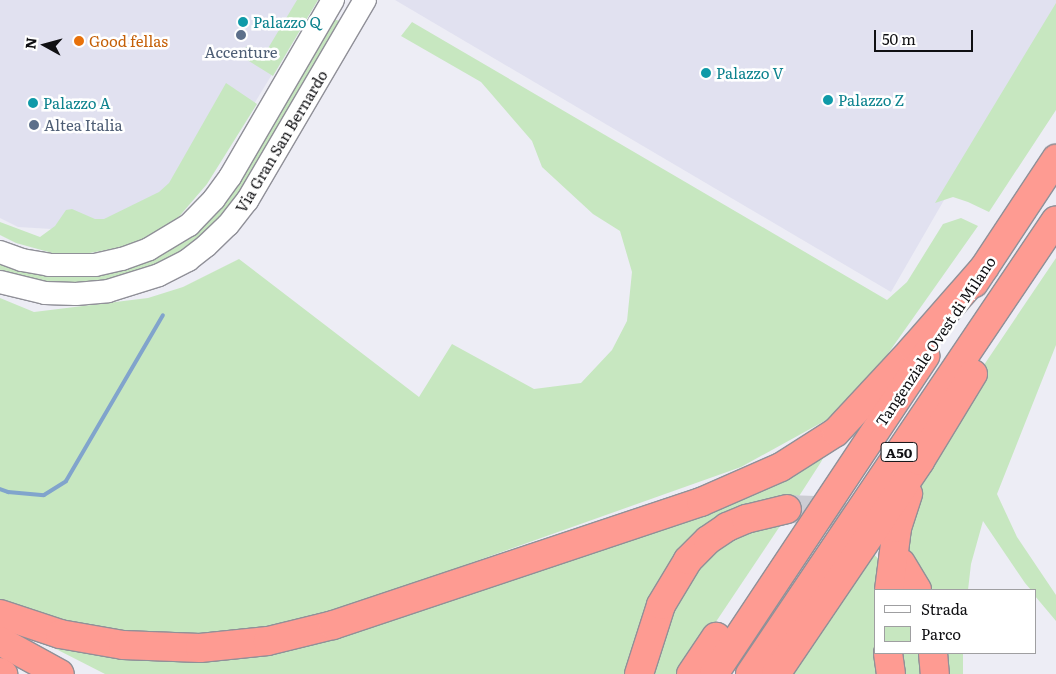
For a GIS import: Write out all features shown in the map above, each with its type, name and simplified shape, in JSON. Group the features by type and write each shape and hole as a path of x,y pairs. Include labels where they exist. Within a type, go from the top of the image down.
{"highway":[{"name":"Tangenziale Ovest di Milano","path":"714,674 1056,159"},
{"path":"776,674 920,461 980,361 1052,226"},
{"name":"A50","path":"750,674 1052,226"},
{"path":"0,614 60,634 123,645 159,648 236,646 268,642 317,630 693,505 782,467 836,432 913,349 984,268"},
{"path":"691,674 913,349"},
{"path":"889,589 897,528 920,461"},
{"path":"639,674 661,605 688,560 708,540 726,527 746,519 787,509"},
{"path":"901,564 916,589"},
{"path":"0,641 60,674"},
{"path":"888,654 891,674"},
{"path":"933,654 935,674"}],"main road":[{"name":"Via Gran San Bernardo","path":"2,253 49,265 76,266 104,263 148,249 189,225 209,206 230,177 333,0"},
{"name":"Via Gran San Bernardo","path":"2,282 56,293 108,291 159,275 188,260 228,225 248,201 365,0"}],"shaded area":[{"path":"0,0 317,0 254,104 119,233 18,227 0,218"},
{"path":"395,0 1056,0 1056,6 891,292"}],"green space":[{"path":"297,0 318,0 273,76 241,56 246,47 264,55"},
{"path":"1056,3 1056,110 989,212 953,197 935,203"},
{"path":"333,19 340,21 226,220 165,263 114,283 42,286 0,273 0,261 44,276 76,277 130,266 170,249"},
{"path":"412,22 887,300 907,282 943,224 961,218 978,226 875,372 839,413 741,467 305,622 242,635 139,637 0,608 0,298 34,312 148,298 183,287 239,259 419,397 452,344 534,389 581,383 612,350 627,321 632,272 620,231 593,214 542,167 532,141 481,82 401,36"},
{"path":"226,83 257,104 207,184 177,219 132,245 90,253 56,254 16,243 0,235 0,222 40,237 55,226 66,210 72,209 95,219 104,219 159,192 169,183"},
{"path":"1056,258 1056,345 997,494 1017,537 1056,595 1056,621 1036,597 1036,589 1030,589 1025,583 983,521 971,564 968,589 924,589 903,554 917,481 961,399"},
{"path":"819,454 824,456 794,504 719,522 629,674 105,674 54,648 16,634 0,625 218,655"},
{"path":"784,520 681,674 647,674 675,593 723,539"},
{"path":"866,547 881,561 879,589 874,589 874,654 881,674 780,674"},
{"path":"892,654 925,654 925,674 892,674"},
{"path":"940,654 963,654 963,674 940,674"}],"waterway":[{"path":"0,489 8,492 44,495 66,481 163,315"}],"tunnel":[{"path":"787,509 815,510 835,514 856,523 872,534"}],"place":[{"name":"Palazzo Q","path":"243,22"},
{"name":"Accenture","path":"241,35"},
{"name":"Good fellas","path":"79,41"},
{"name":"Palazzo V","path":"706,73"},
{"name":"Palazzo Z","path":"828,100"},
{"name":"Palazzo A","path":"33,103"},
{"name":"Altea Italia","path":"34,125"}]}
